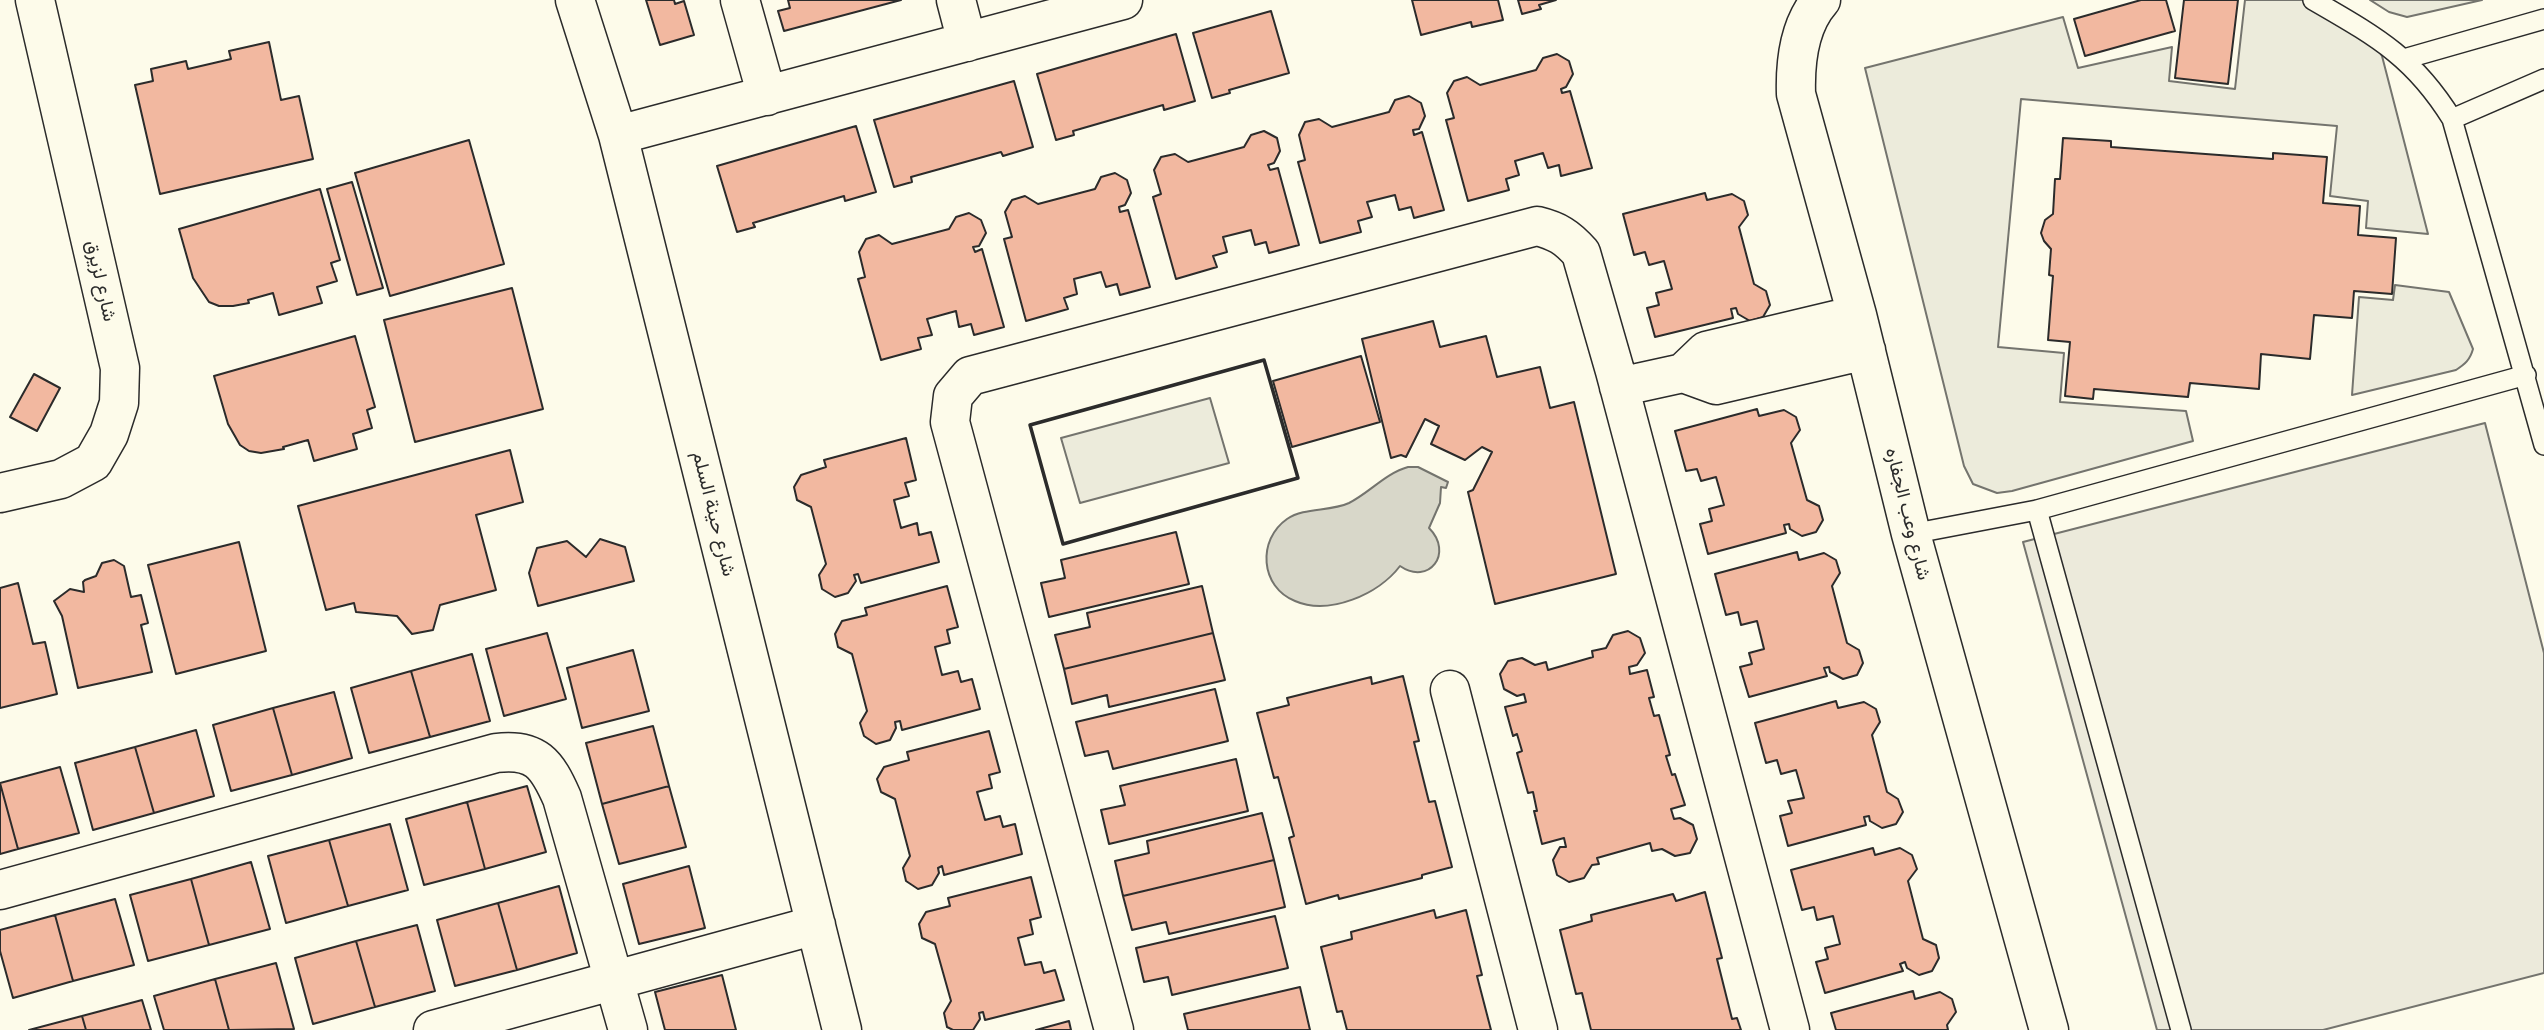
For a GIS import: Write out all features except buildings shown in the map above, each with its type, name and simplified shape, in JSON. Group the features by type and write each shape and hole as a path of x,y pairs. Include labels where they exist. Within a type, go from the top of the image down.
{"street":[{"name":"شارع لزيرق","path":"0,493 61,478 93,462 110,434 119,403 120,368 35,0"},
{"name":"شارع حينة السلم","path":"575,0 618,135 842,1030"},
{"path":"740,0 767,96"},
{"path":"956,0 967,42"},
{"path":"618,135 1123,0"},
{"name":"شارع وعب الجفاره","path":"1821,0 1803,32 1795,65 1796,94 1861,332 1911,534 2049,1030"},
{"path":"1114,1030 950,422 953,396 970,376 1537,226 1556,230 1569,239 1581,253 1790,1030"},
{"path":"1619,387 1682,373 1706,351 1861,332"},
{"path":"1450,690 1538,1030"},
{"path":"0,890 496,753 516,751 536,758 551,774 557,786 628,1030"},
{"path":"433,1030 816,925"}],"lane":[{"path":"2313,0 2384,42 2404,59 2438,97 2452,119 2544,445"},
{"path":"2404,59 2544,19"},
{"path":"2452,119 2544,79"},
{"path":"1911,534 2037,510 2526,375"},
{"path":"2037,510 2181,1030"}],"shaded area":[{"path":"2245,0 2308,0 2369,36 2382,56 2428,234 2366,228 2368,201 2330,196 2337,126 2021,99 1998,347 2064,353 2060,402 2186,411 2193,441 2012,491 1997,493 1973,484 1964,466 1865,68 2063,17 2078,68 2172,47 2169,81 2235,89"},
{"path":"2370,0 2482,0 2407,17 2389,12"},
{"path":"2395,285 2449,292 2473,349 2472,353 2456,370 2352,395 2359,297 2393,300"},
{"path":"1210,398 1229,463 1080,503 1061,438"},
{"path":"2485,423 2544,653 2544,973 2323,1030 2157,1030 2023,542"},
{"path":"1408,467 1418,467 1448,482 1446,488 1441,487 1440,503 1429,528 1439,547 1435,564 1420,572 1400,566 1367,593 1338,604 1308,605 1283,594 1269,574 1267,563 1267,550 1277,528 1294,515 1349,503 1392,474"}],"wall":[{"path":"1264,360 1298,478 1063,544 1030,425 1264,360"}]}
